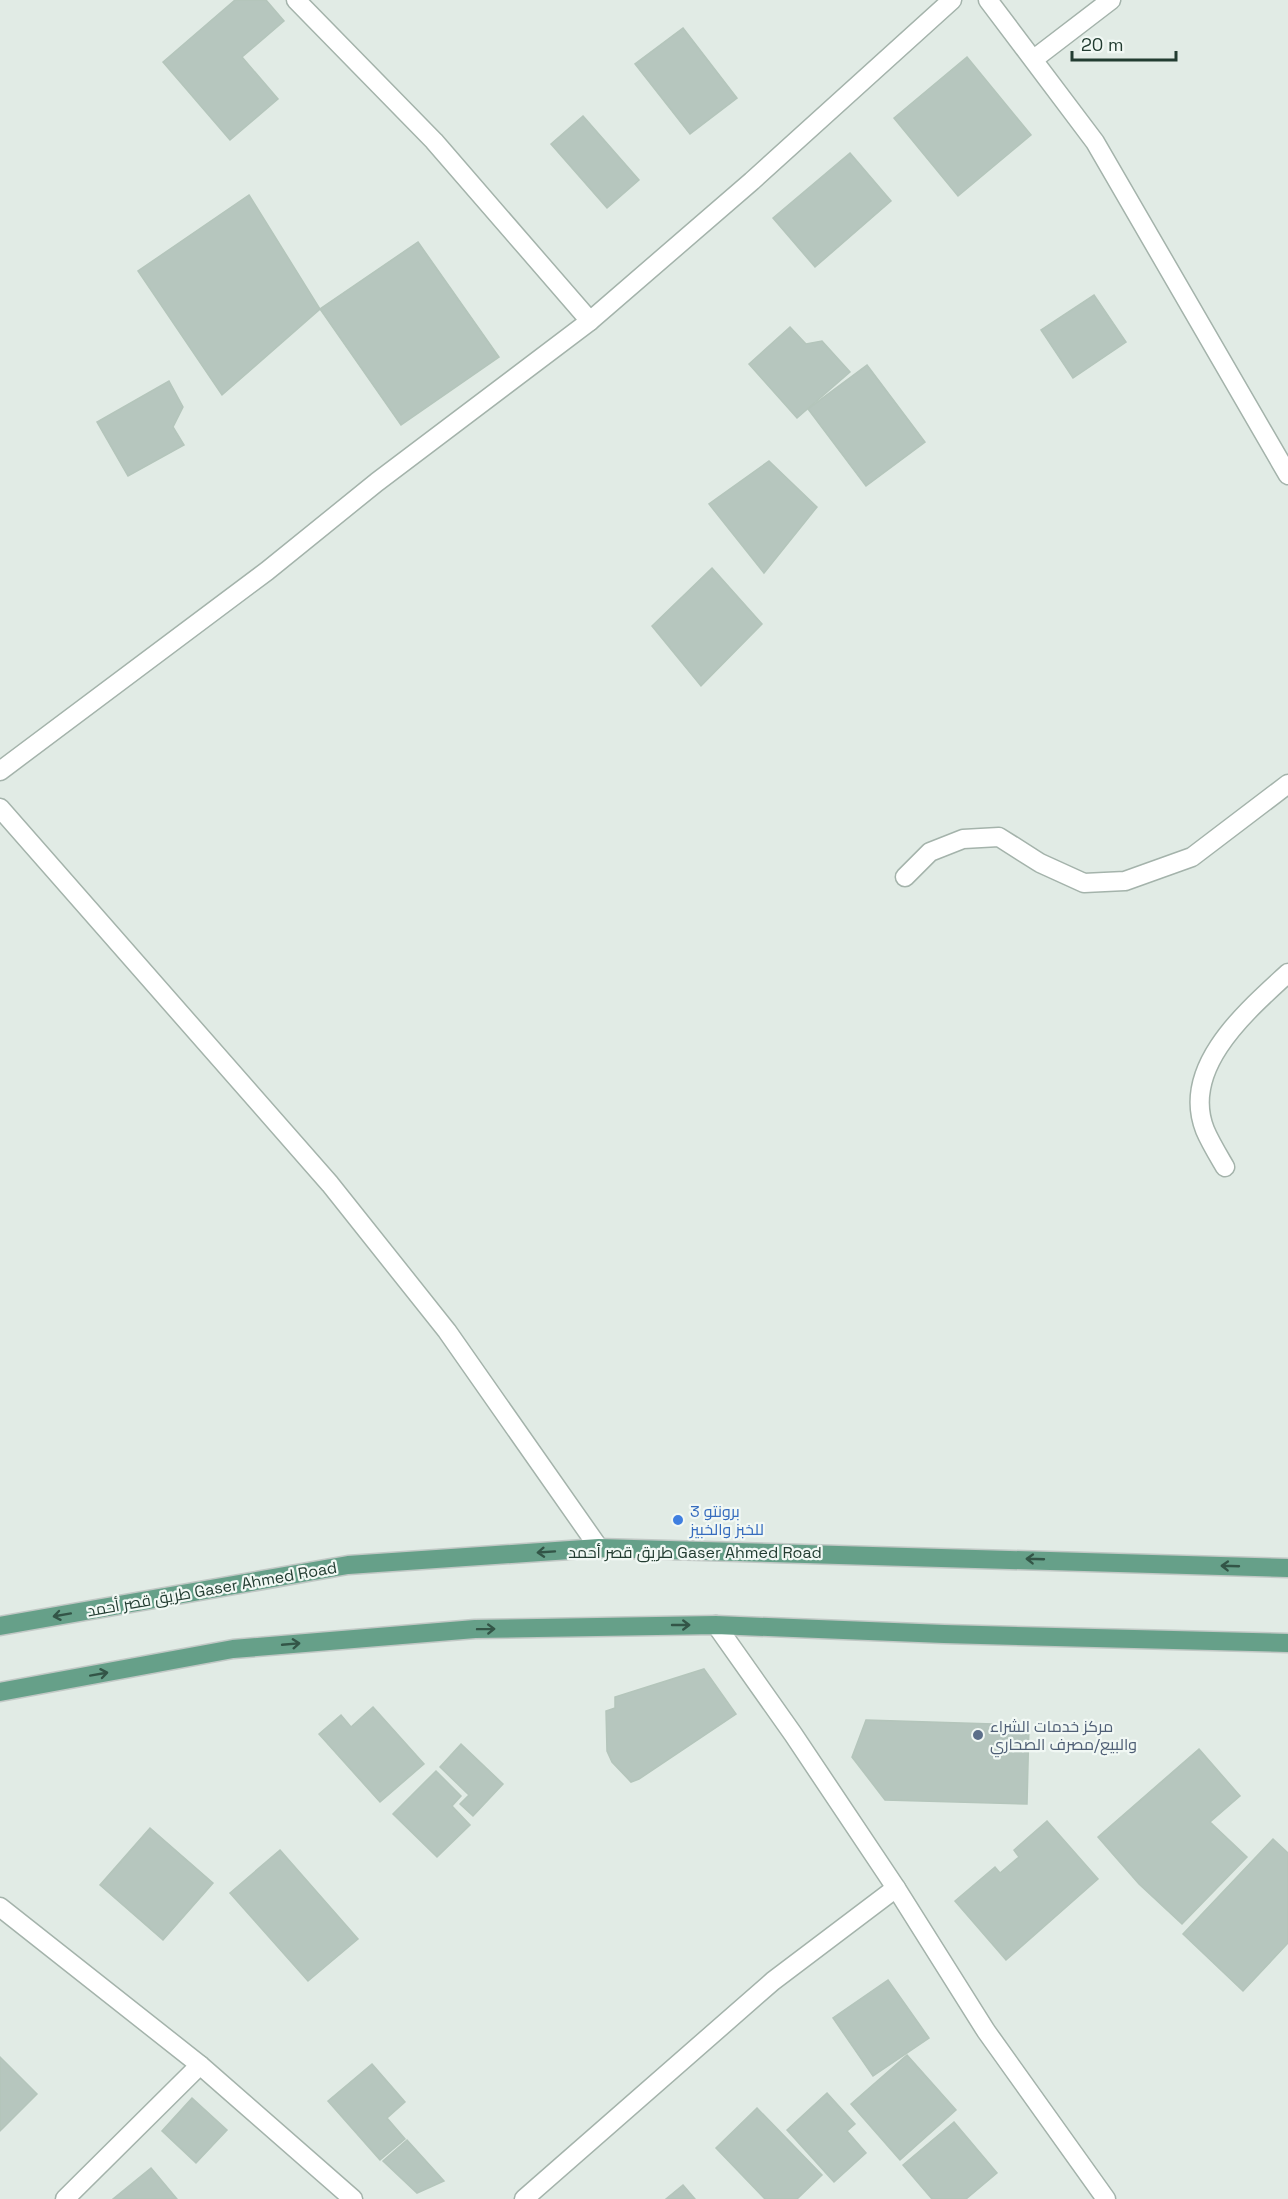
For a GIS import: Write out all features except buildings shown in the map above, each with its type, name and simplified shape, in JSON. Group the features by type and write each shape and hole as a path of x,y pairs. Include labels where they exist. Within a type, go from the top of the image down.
{"main road":[{"name":"طريق قصر أحمد Gaser Ahmed Road","path":"0,1626 348,1565 599,1548 1288,1568"},
{"path":"0,1692 234,1649 475,1629 716,1625 944,1634 1288,1643"}],"street":[{"path":"296,0 434,141 590,321"},
{"path":"0,771 267,571 387,474 590,321 752,181 952,0"},
{"path":"988,0 1095,142 1288,475"},
{"path":"1034,59 1111,0"},
{"path":"905,877 930,852 963,839 999,837 1040,863 1084,883 1125,881 1192,856 1288,784"},
{"path":"0,808 330,1184 447,1331 599,1548"},
{"path":"1225,1167 1204,1128 1201,1096 1209,1063 1233,1027 1288,973"},
{"path":"716,1625 794,1734 896,1888 986,2031 1106,2199"},
{"path":"524,2199 773,1982 896,1888"},
{"path":"0,1907 200,2065 353,2199"},
{"path":"65,2199 200,2065"}],"place":[{"name":"برونتو 3 للخبز والخبيز","path":"678,1520"},
{"name":"مركز خدمات الشراء والبيع/مصرف الصحاري","path":"978,1735"}]}
